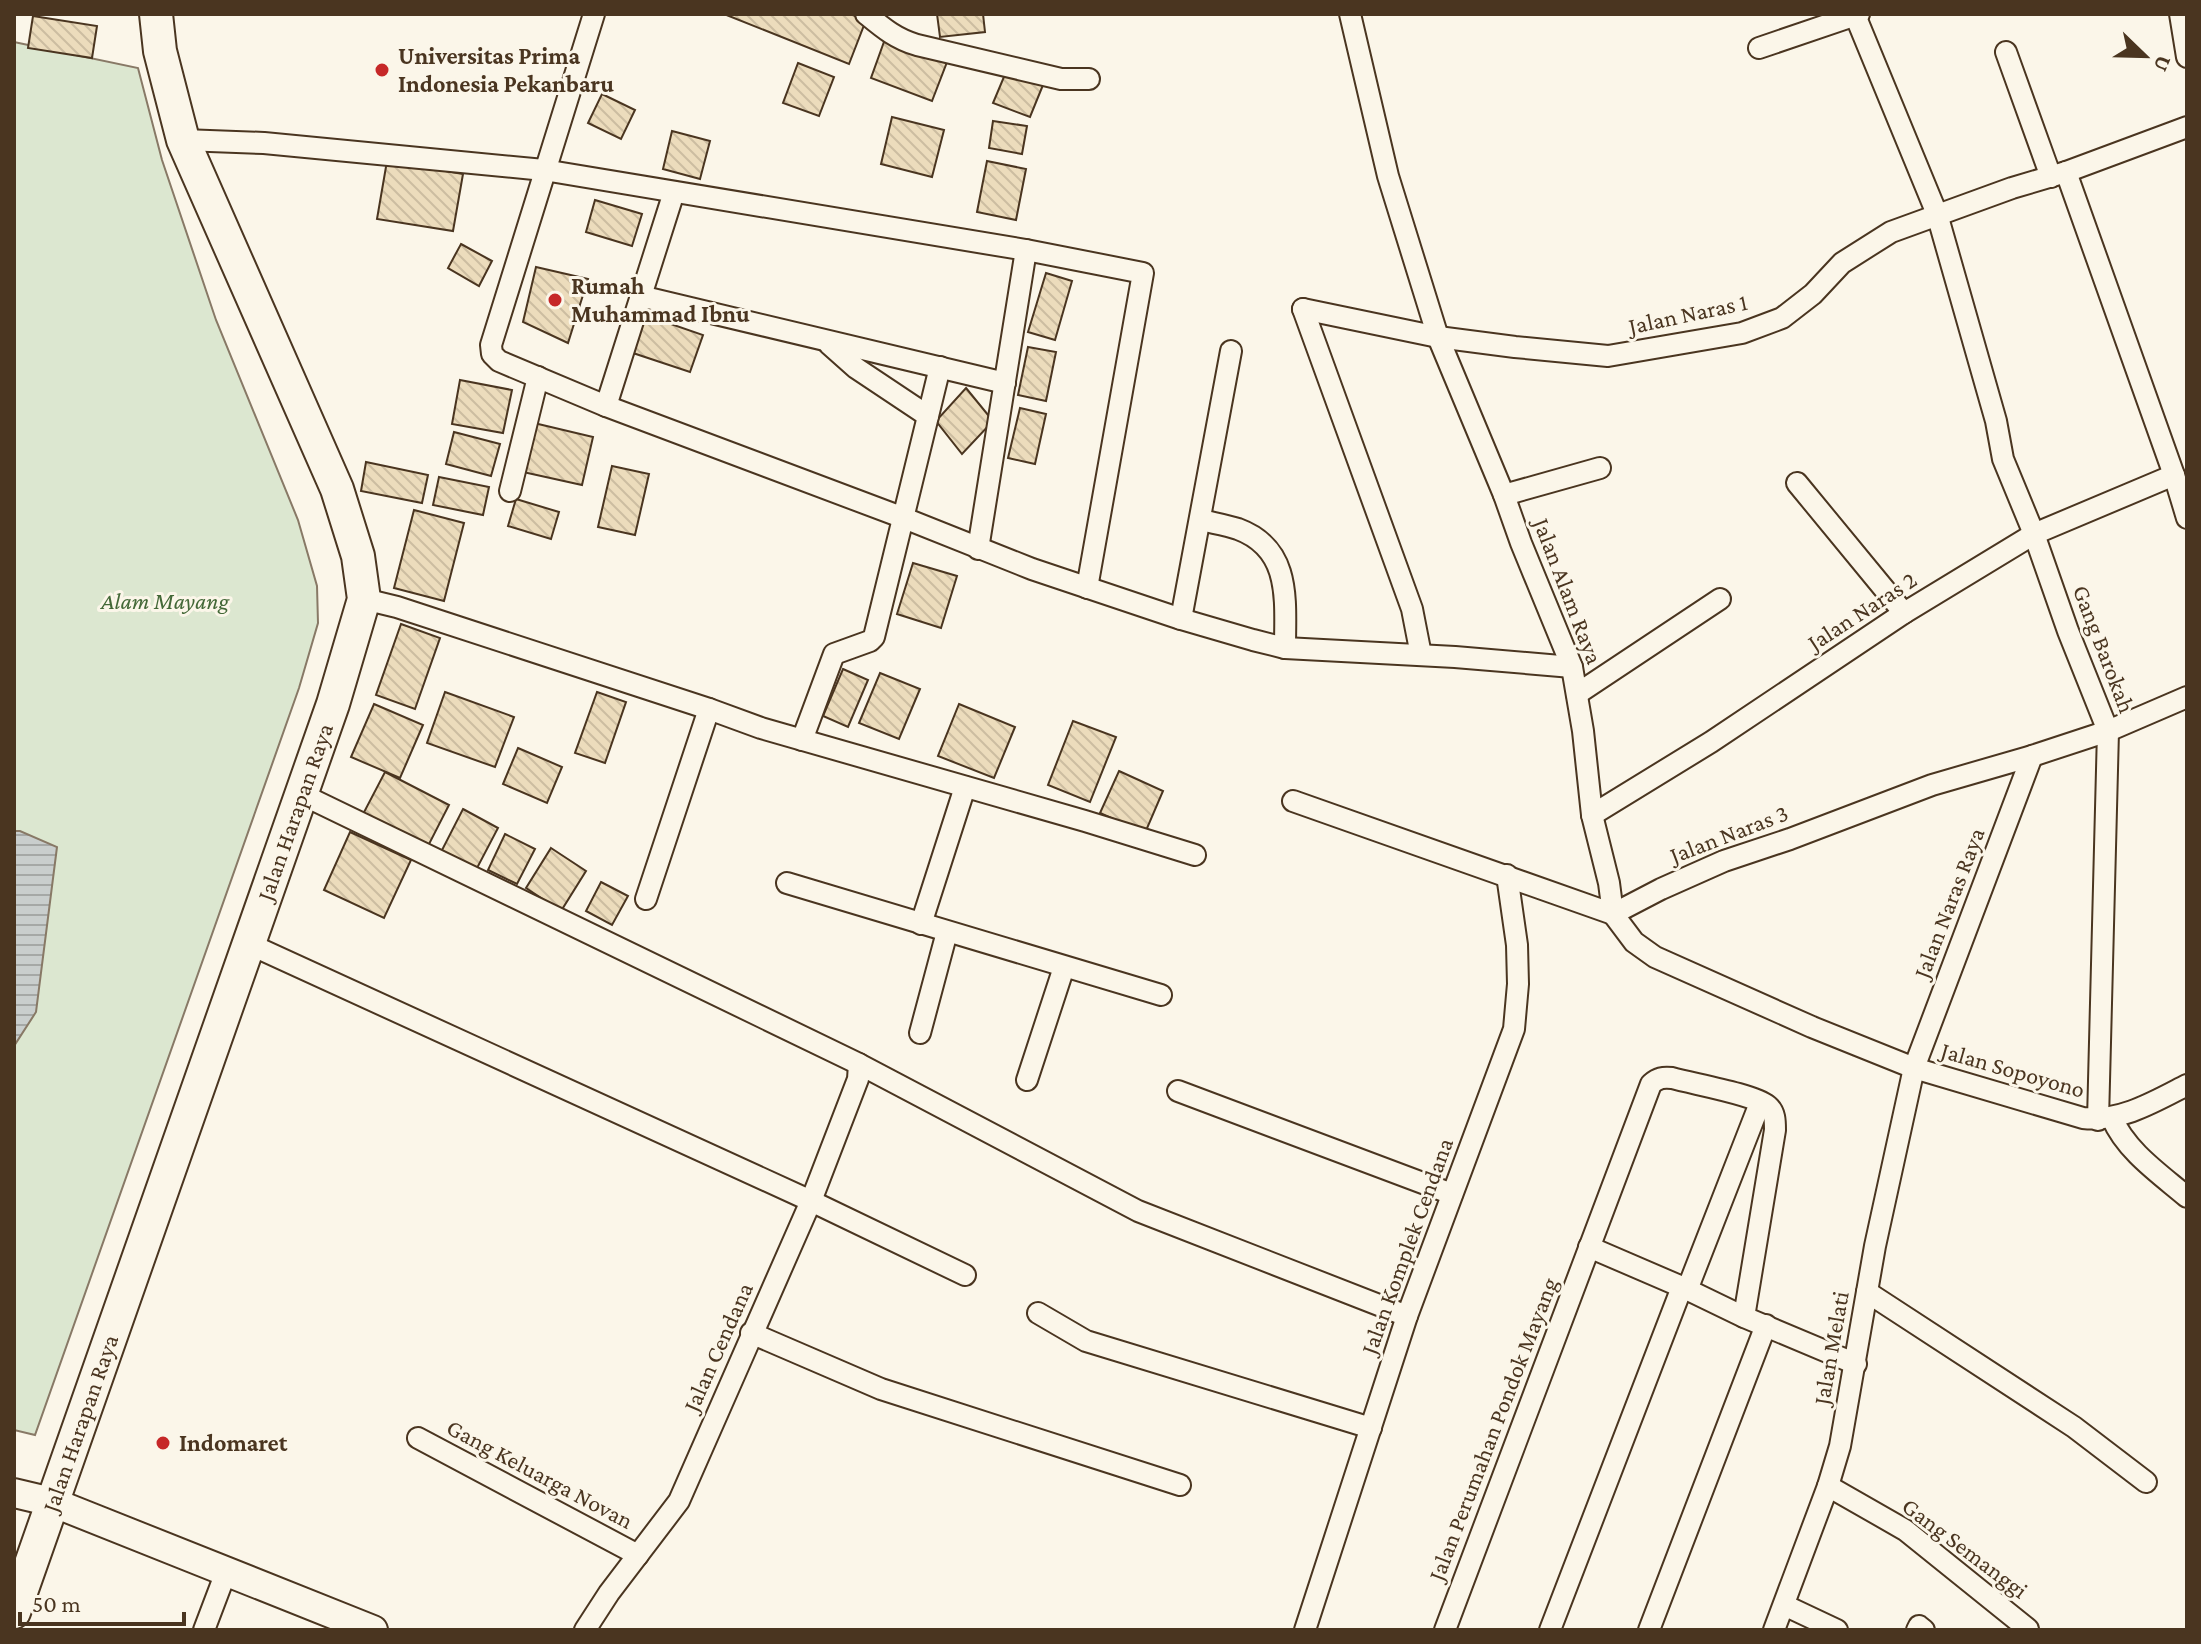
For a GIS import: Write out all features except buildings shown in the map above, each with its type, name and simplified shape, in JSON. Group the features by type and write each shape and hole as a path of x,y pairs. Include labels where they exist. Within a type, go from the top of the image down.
{"main road":[{"name":"Jalan Harapan Raya","path":"14,1612 333,704 364,599 358,556 337,489 183,140 160,51 156,14"}],"street":[{"path":"594,14 491,351 499,361 606,406 978,549 1181,619 1285,648 1572,667"},
{"path":"867,14 886,32 917,45 1061,79 1089,79"},
{"name":"Jalan Alam Raya","path":"1350,14 1388,176 1438,337 1572,667 1592,815 1609,883 1613,914"},
{"path":"2180,14 2187,57"},
{"path":"1759,48 1857,15"},
{"name":"Gang Barokah","path":"1857,15 1937,214 1996,421 2003,459 2108,731 2105,1119"},
{"path":"2006,52 2059,175 2174,475 2187,518"},
{"name":"Jalan Naras 1","path":"1421,655 1412,609 1303,309 1438,337 1608,356 1742,333 1782,318 1813,294 1842,263 1891,232 2012,188 2059,175 2187,127"},
{"path":"183,140 264,143 544,170 1026,250 1143,273 1087,588"},
{"path":"606,406 674,192"},
{"path":"978,549 1026,250"},
{"path":"640,296 1005,383"},
{"path":"826,341 856,368 928,416"},
{"path":"1181,619 1231,351"},
{"path":"802,740 834,654 874,637 940,367"},
{"path":"510,491 538,377"},
{"path":"1504,495 1600,468"},
{"name":"Jalan Naras 2","path":"1592,815 1711,742 1904,613 2034,534 2174,475"},
{"path":"1797,483 1904,613"},
{"path":"1201,520 1238,529 1258,541 1274,558 1284,580 1285,648"},
{"path":"364,599 397,607 761,728 1195,855"},
{"path":"1577,694 1720,599"},
{"name":"Jalan Naras 3","path":"1613,914 1724,861 1932,785 2108,731 2187,697"},
{"path":"646,899 709,709"},
{"name":"Jalan Naras Raya","path":"1914,1068 2032,756"},
{"path":"921,924 965,787"},
{"path":"301,794 859,1064 1138,1211 1407,1316"},
{"path":"1293,801 1613,914 1634,942 1655,957 1812,1027 1914,1068"},
{"name":"Jalan Komplek Cendana","path":"1305,1630 1407,1316 1514,1029 1517,945 1507,875"},
{"path":"787,883 1161,995"},
{"path":"920,1033 947,932"},
{"path":"249,944 811,1201 965,1275"},
{"path":"1027,1080 1064,967"},
{"name":"Jalan Cendana","path":"585,1630 679,1501 811,1201 858,1079 859,1064"},
{"name":"Jalan Sopoyono","path":"1914,1068 2083,1118 2105,1119 2139,1109 2187,1085"},
{"name":"Jalan Melati","path":"1774,1630 1840,1446 1875,1246 1914,1068"},
{"name":"Jalan Perumahan Pondok Mayang","path":"1445,1630 1651,1084 1663,1077 1672,1078 1760,1103"},
{"path":"1178,1091 1452,1194"},
{"path":"1550,1630 1760,1103 1768,1106 1774,1115 1775,1130 1744,1317"},
{"path":"2105,1119 2139,1155 2187,1197"},
{"path":"1589,1247 1856,1364"},
{"path":"1867,1292 2074,1427 2146,1482"},
{"path":"1038,1313 1086,1341 1371,1428"},
{"path":"1649,1630 1766,1325"},
{"path":"751,1333 881,1389 1180,1485"},
{"name":"Gang Keluarga Novan","path":"418,1438 638,1555"},
{"name":"Gang Semanggi","path":"1828,1486 1905,1530 2028,1629"},
{"path":"14,1493 52,1502 373,1630"},
{"path":"204,1630 226,1572"},
{"path":"1784,1605 1837,1630"},
{"path":"1917,1630 1919,1626 1924,1630"}],"green space":[{"name":"Alam Mayang","path":"14,42 138,68 162,160 216,320 298,520 317,586 318,623 299,688 35,1435 14,1430"}],"shaded area":[{"path":"14,831 57,847 36,1012 14,1046"}],"place":[{"name":"Universitas Prima Indonesia Pekanbaru","path":"382,70"},
{"name":"Rumah Muhammad Ibnu","path":"555,300"},
{"name":"Indomaret","path":"163,1443"}]}
